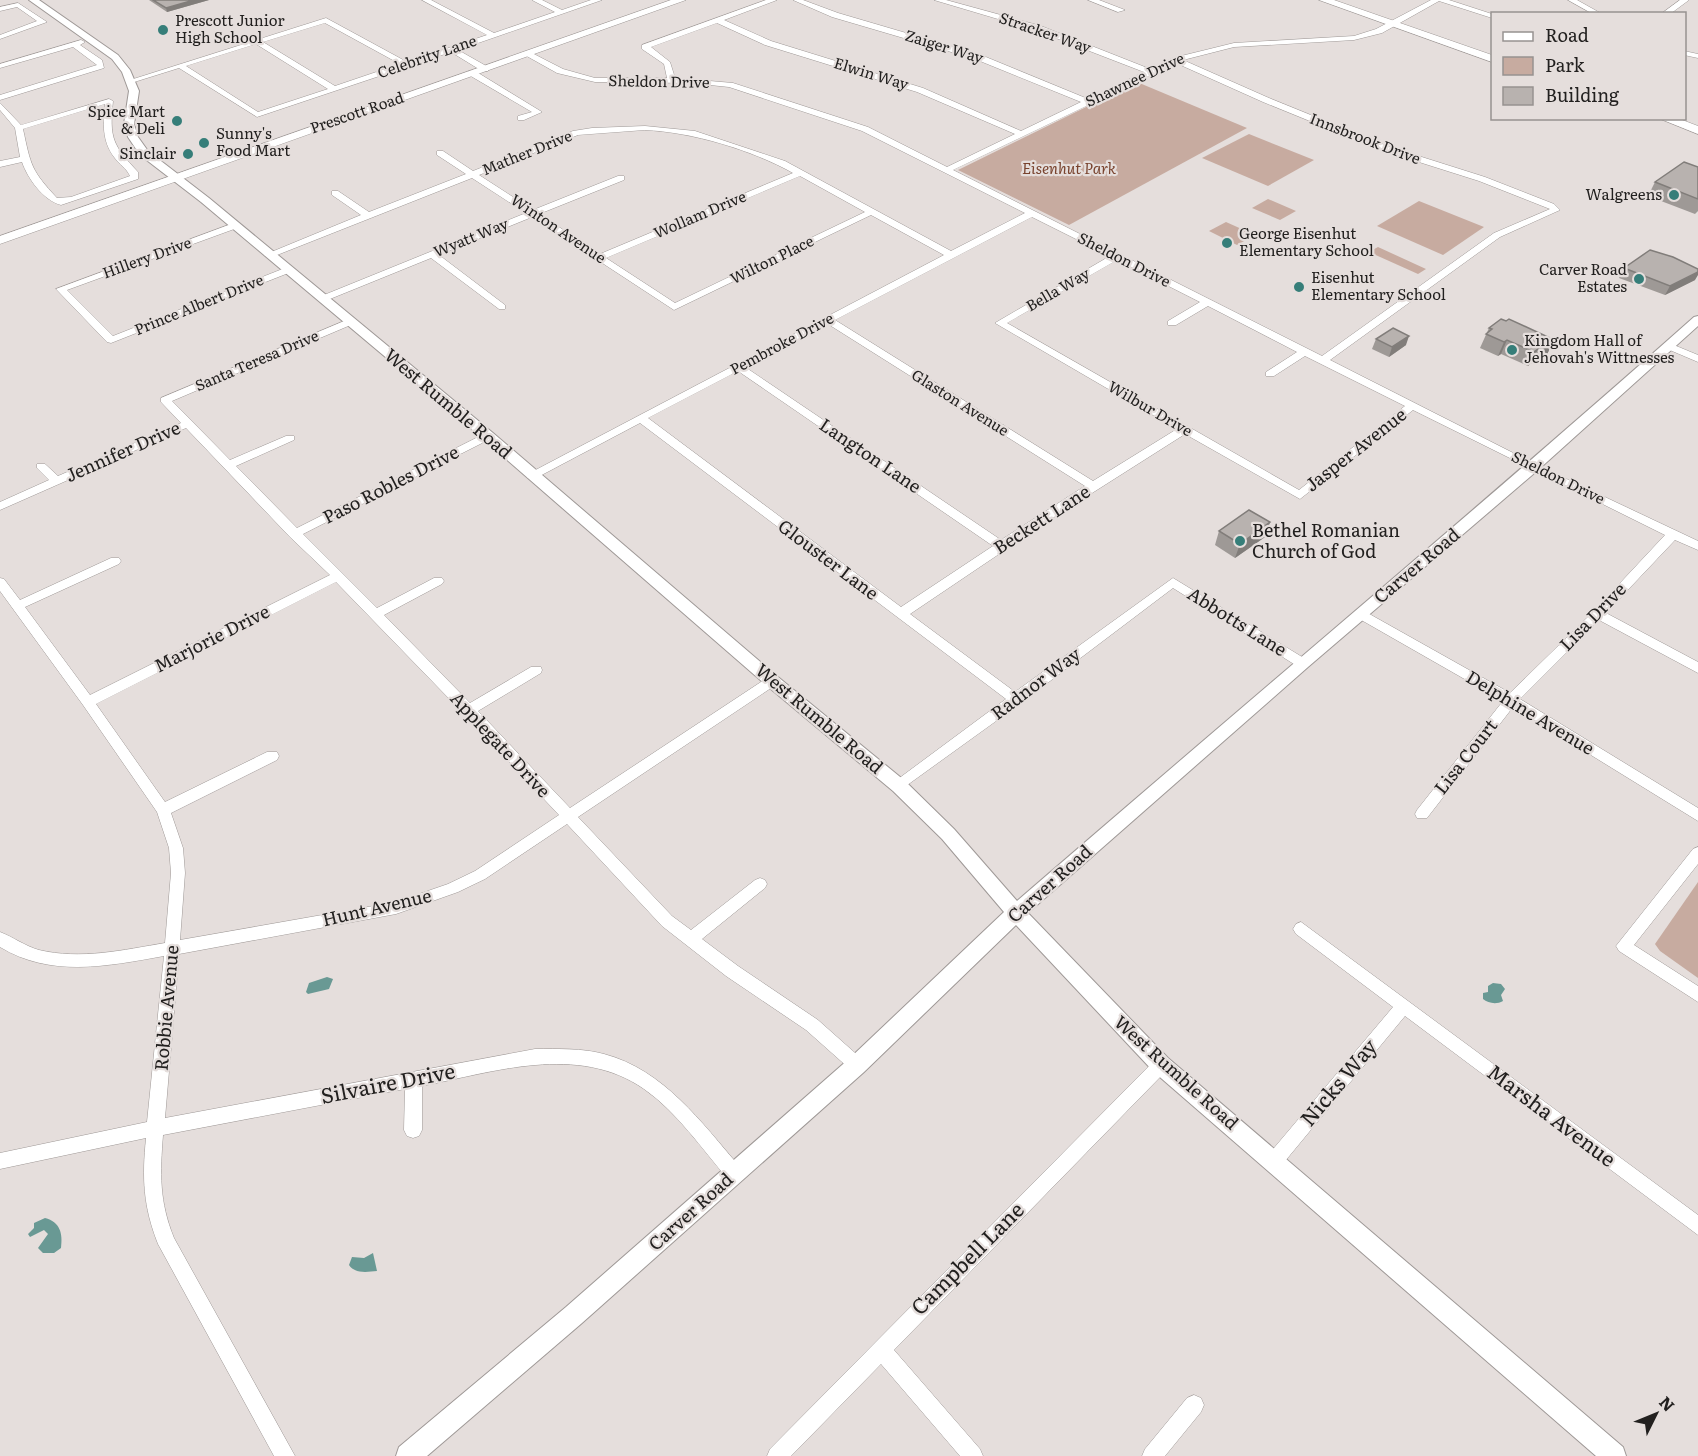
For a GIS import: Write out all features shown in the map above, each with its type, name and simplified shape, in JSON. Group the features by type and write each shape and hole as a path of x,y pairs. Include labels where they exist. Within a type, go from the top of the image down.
{"main road":[{"name":"Prescott Road","path":"0,240 681,0"},
{"path":"1324,0 1491,59"},
{"path":"1670,120 1698,130"}],"street":[{"path":"33,0 117,60 131,81 326,20 405,64"},
{"path":"426,0 493,35"},
{"path":"536,0 561,12"},
{"name":"Celebrity Lane","path":"181,66 257,116 598,0"},
{"path":"671,81 672,74 667,62 645,47 773,0"},
{"name":"Zaiger Way","path":"797,0 836,15 978,57 1087,102"},
{"name":"Stracker Way","path":"938,0 1038,28 1150,72"},
{"path":"1092,0 1121,10"},
{"name":"Shawnee Drive","path":"947,170 1176,60 1212,49 1252,43 1352,38 1379,31 1436,0"},
{"path":"1442,0 1491,16"},
{"path":"1572,0 1595,12"},
{"path":"1667,12 1685,0"},
{"path":"0,9 18,5 42,24 0,37"},
{"name":"Elwin Way","path":"717,20 768,43 920,90 1023,135"},
{"path":"0,66 89,40"},
{"path":"257,42 334,89"},
{"path":"0,98 101,66 76,44"},
{"path":"452,49 485,69"},
{"name":"Sheldon Drive","path":"527,54 560,71 584,78 627,82 711,82 745,90 865,129 1533,466 1698,546"},
{"name":"Innsbrook Drive","path":"1176,60 1384,148 1482,179 1556,210 1497,235 1324,360"},
{"path":"472,73 538,112 521,118"},
{"name":"West Rumble Road","path":"131,81 133,101 129,124 133,136 144,153 205,200 488,436 772,681 899,786 948,834 1016,913 1161,1065 1275,1160 1614,1456"},
{"path":"0,105 19,128 25,159 31,175 49,197 61,202 135,178 136,174 119,158 109,141 106,122 109,101 19,128"},
{"name":"Mather Drive","path":"269,255 576,133 591,130 645,128 696,133 782,163 951,255"},
{"name":"Winton Avenue","path":"440,153 674,307"},
{"path":"0,164 25,159"},
{"name":"Wollam Drive","path":"601,257 800,173"},
{"name":"Wyatt Way","path":"322,299 621,178"},
{"path":"335,193 368,216"},
{"name":"Wilton Place","path":"674,307 871,212"},
{"name":"Pembroke Drive","path":"532,475 1032,213"},
{"name":"Hillery Drive","path":"111,340 61,289 234,226"},
{"path":"432,254 502,307"},
{"name":"Bella Way","path":"1000,323 1117,256"},
{"name":"Prince Albert Drive","path":"111,340 288,270"},
{"path":"1172,323 1208,302"},
{"name":"Glaston Avenue","path":"828,320 1093,486"},
{"name":"Carver Road","path":"408,1456 574,1315 856,1065 1016,913 1302,663 1533,466 1698,320"},
{"name":"Santa Teresa Drive","path":"165,400 349,322"},
{"name":"Wilbur Drive","path":"1000,323 1300,495"},
{"path":"1669,346 1698,359"},
{"path":"1270,374 1305,351"},
{"name":"Langton Lane","path":"738,367 1001,546"},
{"name":"Applegate Drive","path":"165,400 336,577 469,710 567,817 668,921 690,940 812,1025 856,1065"},
{"name":"Jasper Avenue","path":"1300,495 1413,405"},
{"name":"Glouster Lane","path":"641,417 1016,700"},
{"name":"Jennifer Drive","path":"0,506 189,423"},
{"name":"Beckett Lane","path":"900,614 1093,486 1149,454 1185,429"},
{"name":"Paso Robles Drive","path":"294,534 488,436"},
{"path":"228,465 290,438"},
{"name":"Jennifer Drive","path":"41,466 57,481"},
{"name":"Lisa Drive","path":"1511,700 1598,614 1673,534"},
{"path":"16,606 115,561"},
{"name":"Marjorie Drive","path":"88,702 336,577"},
{"path":"374,615 438,581"},
{"name":"Robbie Avenue","path":"0,582 163,810 176,848 178,873 151,1174 152,1199 158,1223 167,1244 285,1456"},
{"name":"Abbotts Lane","path":"1173,582 1302,663"},
{"name":"Radnor Way","path":"899,786 1173,582"},
{"name":"Delphine Avenue","path":"1360,614 1511,700 1698,816"},
{"path":"1598,614 1698,668"},
{"path":"469,710 536,670"},
{"name":"Hunt Avenue","path":"0,939 34,956 81,962 106,960 172,950 396,908 421,901 480,875 772,681"},
{"name":"Lisa Court","path":"1422,814 1511,700"},
{"path":"163,810 272,756"},
{"path":"1698,853 1624,946 1698,995"},
{"path":"690,940 760,884"},
{"name":"Marsha Avenue","path":"1301,929 1696,1220"},
{"name":"Nicks Way","path":"1275,1160 1403,1006"},
{"name":"Silvaire Drive","path":"0,1161 156,1128 414,1079 536,1057 566,1054 612,1062 653,1083 734,1173"},
{"name":"Campbell Lane","path":"777,1456 1161,1065"},
{"path":"413,1130 414,1079"},
{"path":"880,1349 973,1456"},
{"path":"1152,1456 1194,1405"}],"green space":[{"name":"Eisenhut Park","path":"1137,82 1247,128 1069,225 958,170"},
{"path":"1249,134 1314,160 1268,186 1202,158"},
{"path":"1268,199 1296,211 1280,220 1252,208"},
{"path":"1419,201 1484,227 1443,255 1377,226"},
{"path":"1226,222 1255,235 1237,245 1209,231"},
{"path":"1378,247 1426,269 1418,274 1369,252"},
{"path":"1698,882 1698,978 1660,951 1655,944"}],"water":[{"path":"327,977 333,979 329,989 308,994 306,992 309,983"},
{"path":"1493,983 1501,984 1505,989 1501,995 1503,1001 1498,1003 1487,1002 1483,999 1483,993 1488,992 1488,986"},
{"path":"45,1218 54,1222 61,1233 61,1248 54,1253 43,1253 38,1248 48,1234 44,1230 30,1237 28,1234 34,1228 34,1223"},
{"path":"373,1253 377,1271 358,1271 349,1265 352,1257 364,1258"}],"building":[{"path":"153,0 194,0 166,8"},
{"path":"1684,162 1698,167 1698,199 1655,182"},
{"path":"1650,250 1673,257 1698,269 1698,272 1670,286 1624,268"},
{"path":"1501,319 1506,321 1509,319 1550,338 1547,341 1552,343 1542,351 1538,349 1534,352 1486,334 1492,329 1489,328"},
{"path":"1393,328 1409,336 1392,347 1376,339"},
{"path":"1249,510 1270,522 1240,544 1219,531"}],"place":[{"name":"Prescott Junior High School","path":"163,30"},
{"name":"Spice Mart & Deli","path":"177,121"},
{"name":"Sunny's Food Mart","path":"204,143"},
{"name":"Sinclair","path":"188,154"},
{"name":"Walgreens","path":"1674,195"},
{"name":"George Eisenhut Elementary School","path":"1227,243"},
{"name":"Carver Road Estates","path":"1639,279"},
{"name":"Eisenhut Elementary School","path":"1299,287"},
{"name":"Kingdom Hall of Jehovah's Wittnesses","path":"1512,350"},
{"name":"Bethel Romanian Church of God","path":"1240,541"}]}
